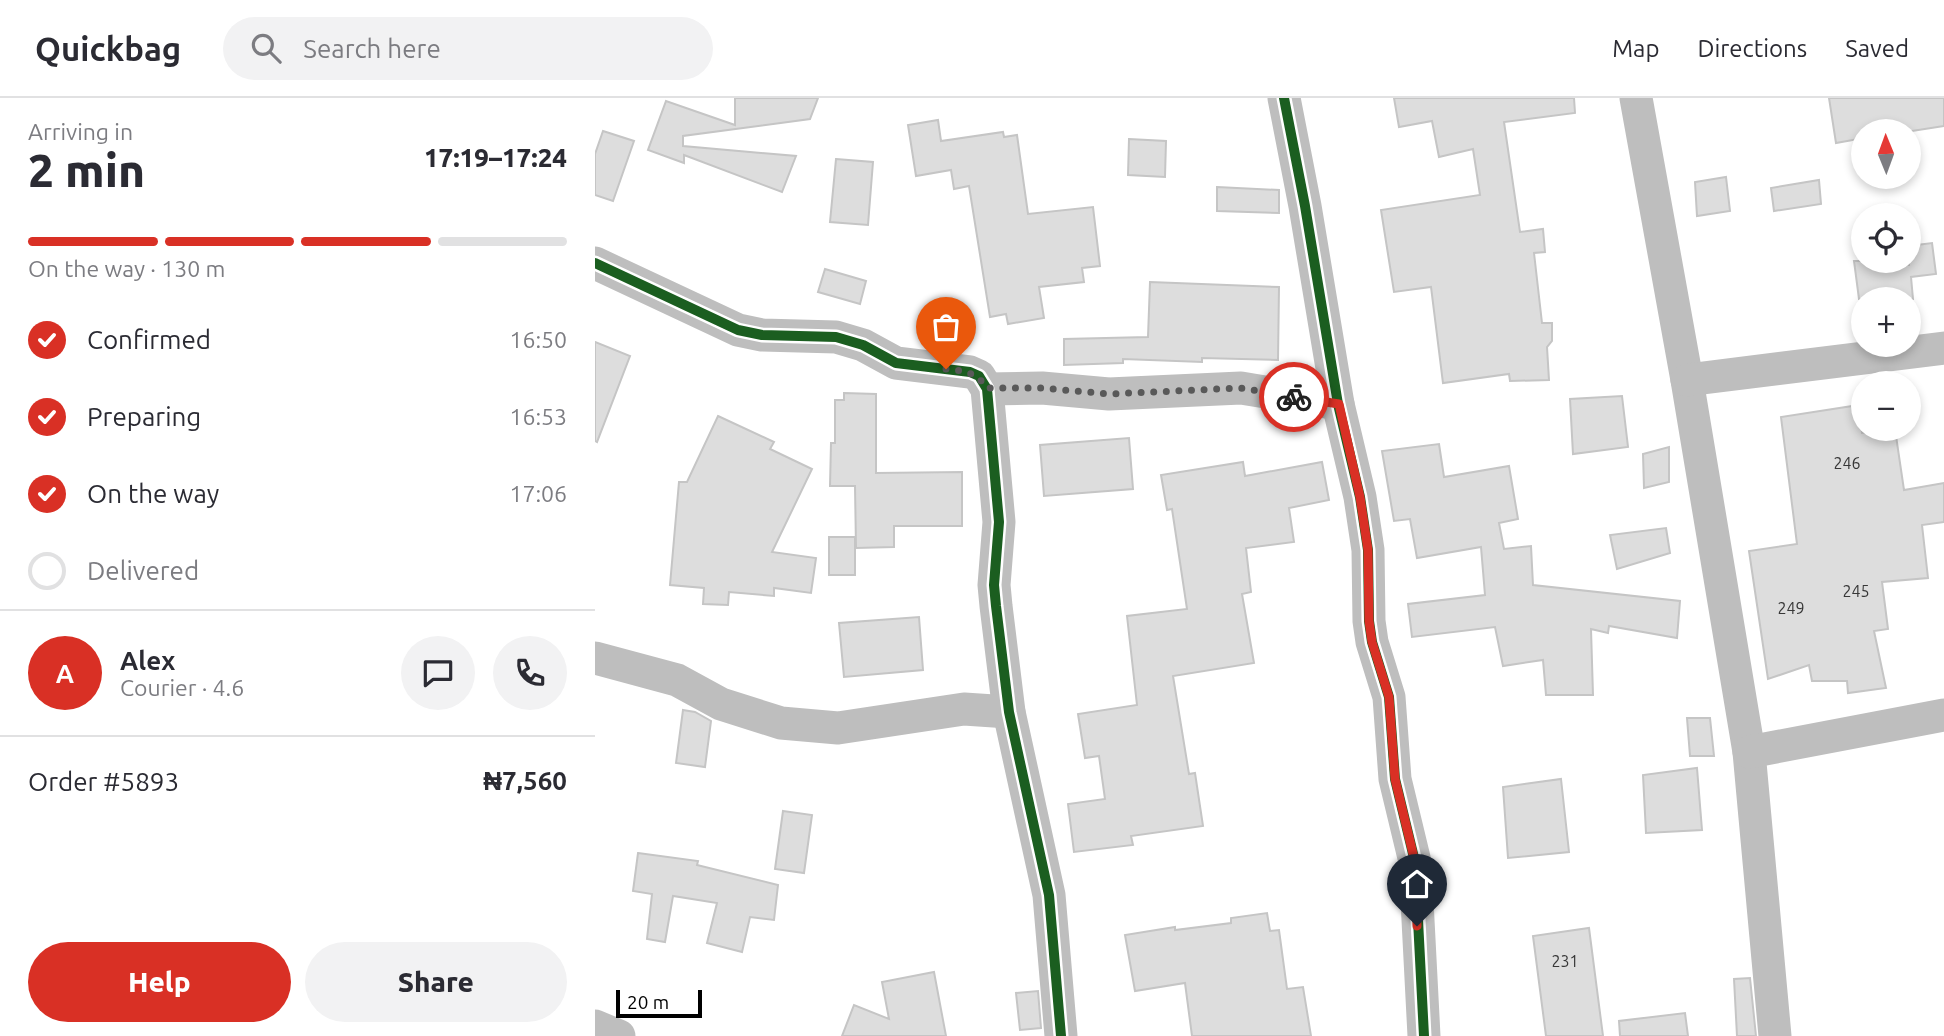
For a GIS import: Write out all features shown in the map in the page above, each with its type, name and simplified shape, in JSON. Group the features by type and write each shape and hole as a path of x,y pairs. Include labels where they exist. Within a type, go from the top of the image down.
{"street":[{"path":"1284,98 1339,404 1360,497 1366,537 1372,642 1389,697 1395,779 1415,862 1424,1036"},
{"path":"1636,98 1687,380 1749,752 1775,1036"},
{"path":"595,263 738,330 762,335 836,337 863,345 896,363 970,372 979,376 987,388 999,522 994,585 996,606 1009,712 1049,895 1061,1036"},
{"path":"1687,380 1944,348"},
{"path":"987,388 1042,388 1109,394 1241,388 1339,404"},
{"path":"595,658 677,680 721,704 781,723 818,728 838,728 964,709 1009,712"},
{"path":"1749,752 1944,715"},
{"path":"595,1026 619,1036"}],"building":[{"path":"735,98 818,98 810,119 683,136 683,146 796,156 782,192 684,155 684,163 648,150 666,101 735,125"},
{"path":"1394,98 1574,98 1575,113 1504,122 1520,232 1543,229 1545,252 1534,253 1542,323 1552,323 1552,341 1547,347 1549,380 1510,381 1509,374 1443,383 1431,287 1394,292 1381,210 1480,195 1473,149 1439,157 1432,121 1399,127"},
{"path":"1829,98 1944,98 1944,126 1921,130 1921,119 1851,119 1851,140 1836,143"},
{"path":"938,120 941,141 1003,132 1004,137 1017,135 1028,214 1093,207 1100,266 1082,268 1084,282 1039,287 1044,318 1008,324 1006,314 990,317 969,186 954,189 951,170 916,176 908,125"},
{"path":"603,131 634,141 613,201 595,195 595,154"},
{"path":"1129,139 1166,141 1165,177 1128,175"},
{"path":"836,159 873,162 868,225 830,222"},
{"path":"1726,177 1730,211 1697,216 1695,182"},
{"path":"1819,180 1821,204 1774,211 1771,188"},
{"path":"1217,187 1279,190 1279,213 1217,211"},
{"path":"1932,243 1936,274 1911,277 1912,287 1857,287 1856,273 1921,273 1921,244"},
{"path":"825,269 866,281 860,304 818,292"},
{"path":"1150,282 1279,287 1278,360 1202,358 1202,362 1123,359 1123,363 1064,365 1064,339 1148,337"},
{"path":"595,342 630,356 597,442 595,441"},
{"path":"844,393 876,394 876,473 962,472 962,526 894,526 894,547 856,548 855,486 830,486 831,443 835,443 835,400 844,400"},
{"path":"1622,396 1628,447 1573,454 1570,399"},
{"path":"1851,406 1851,441 1897,441 1904,490 1944,483 1944,522 1922,525 1928,578 1882,582 1888,629 1874,631 1886,688 1848,693 1847,681 1812,681 1809,665 1768,679 1749,551 1797,544 1781,417"},
{"path":"718,416 774,442 770,449 812,469 772,552 816,558 811,593 774,588 774,596 729,592 728,605 703,604 704,588 670,585 679,482 687,482"},
{"path":"1129,438 1133,489 1044,496 1040,445"},
{"path":"1439,444 1444,477 1509,466 1518,519 1499,523 1504,549 1531,546 1533,585 1680,601 1677,638 1609,626 1608,633 1591,629 1593,695 1546,695 1543,660 1503,666 1495,627 1412,637 1408,604 1485,595 1481,547 1417,558 1410,519 1394,521 1382,451"},
{"path":"1669,447 1669,482 1644,488 1643,454"},
{"path":"1243,462 1245,476 1322,462 1329,500 1289,508 1294,542 1246,548 1251,592 1242,594 1254,663 1173,676 1189,774 1195,773 1203,826 1131,836 1133,845 1074,852 1068,804 1105,799 1099,756 1085,758 1078,714 1137,705 1127,616 1187,609 1172,509 1167,510 1161,475"},
{"path":"1666,528 1670,553 1617,569 1610,535"},
{"path":"829,537 855,537 855,575 829,575"},
{"path":"919,617 923,670 844,677 839,623"},
{"path":"683,710 695,712 711,721 705,767 676,763"},
{"path":"1687,718 1710,718 1714,756 1690,756"},
{"path":"1697,768 1702,830 1646,833 1643,775"},
{"path":"1561,779 1569,852 1508,858 1503,787"},
{"path":"783,811 812,815 804,873 775,869"},
{"path":"638,853 698,861 697,865 778,885 774,920 750,917 742,952 707,943 717,903 673,896 665,942 647,939 652,894 633,891"},
{"path":"1267,913 1270,931 1279,930 1287,989 1303,987 1311,1036 1192,1036 1185,983 1135,991 1125,935 1175,927 1175,930 1231,923 1231,918"},
{"path":"1589,928 1603,1036 1546,1036 1533,936"},
{"path":"934,972 946,1036 842,1036 854,1005 889,1019 882,982"},
{"path":"1750,978 1756,1036 1737,1036 1734,979"},
{"path":"1038,991 1041,1028 1020,1030 1016,993"},
{"path":"1685,1013 1688,1036 1620,1036 1619,1021"}],"cycle path":[{"path":"1284,98 1338,404 1360,497 1368,550 1372,642 1389,697 1395,779 1415,862 1424,1036"},
{"path":"595,263 738,330 762,335 836,337 863,345 896,363 970,372 979,376 987,389 999,522 994,585 996,606 1009,712 1049,895 1061,1036"}],"way so far":[{"path":"946,369 979,376 987,388 1042,388 1109,394 1241,388 1294,397"}],"route":[{"path":"1294,397 1339,404 1360,497 1368,550 1372,642 1389,697 1395,779 1415,862 1417,926"}]}
